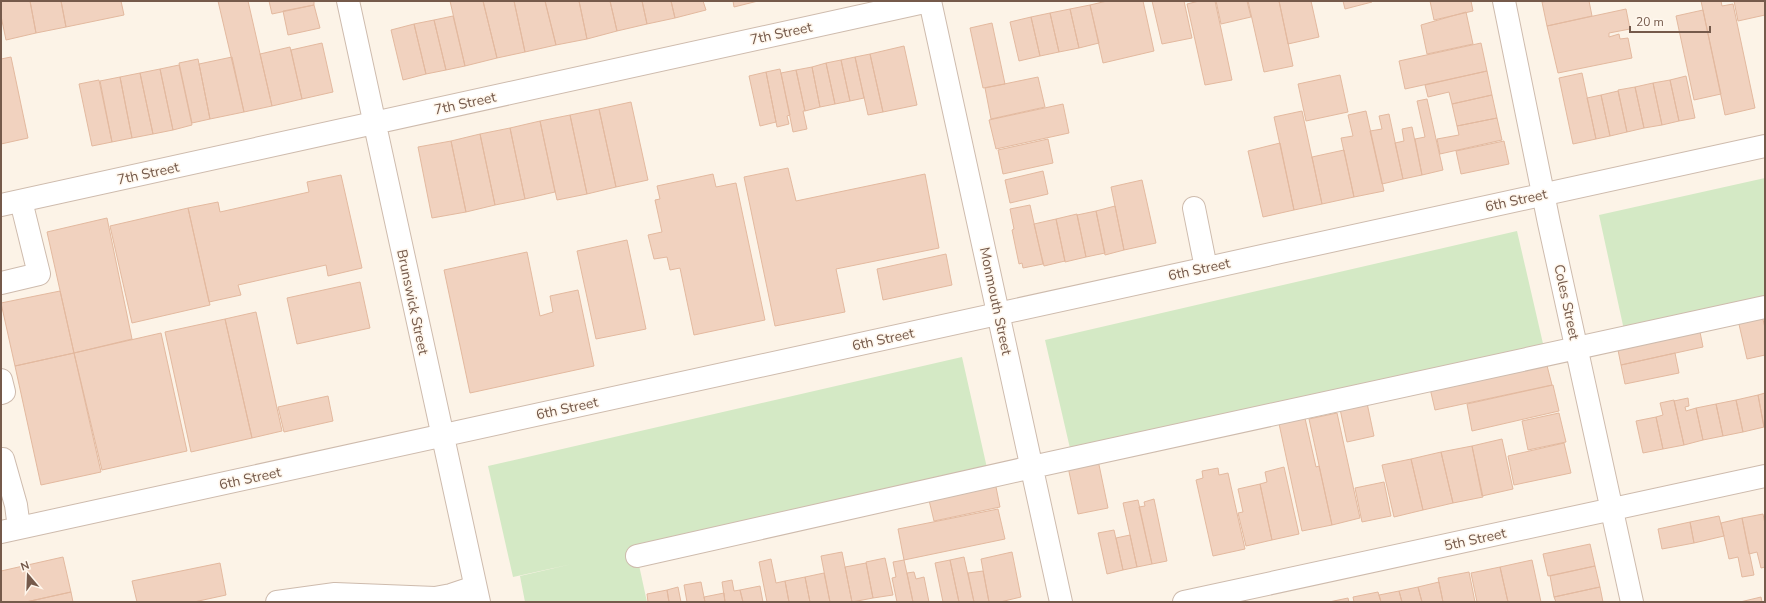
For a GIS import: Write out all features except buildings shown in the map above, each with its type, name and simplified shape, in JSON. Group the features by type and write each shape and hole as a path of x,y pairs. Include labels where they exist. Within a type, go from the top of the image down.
{"street":[{"name":"Brunswick Street","path":"348,1 477,594"},
{"name":"7th Street","path":"11,203 930,1"},
{"name":"Monmouth Street","path":"930,1 1061,602"},
{"name":"Coles Street","path":"1504,1 1543,194 1632,602"},
{"name":"6th Street","path":"10,530 1765,146"},
{"path":"1,283 39,274 11,203"},
{"path":"1194,208 1206,268"},
{"path":"637,556 1032,467 1765,307"},
{"path":"1,380 4,392 1,393"},
{"path":"1,459 3,459 16,505 10,530"},
{"name":"5th Street","path":"1184,602 1765,476"},
{"path":"277,602 335,594 435,598 451,595 477,594"}],"green space":[{"path":"1765,178 1765,299 1624,330 1599,215"},
{"path":"1517,231 1544,348 1072,457 1045,340"},
{"path":"962,357 987,468 637,556 647,602 525,602 520,576 572,564 513,577 488,466"}]}
